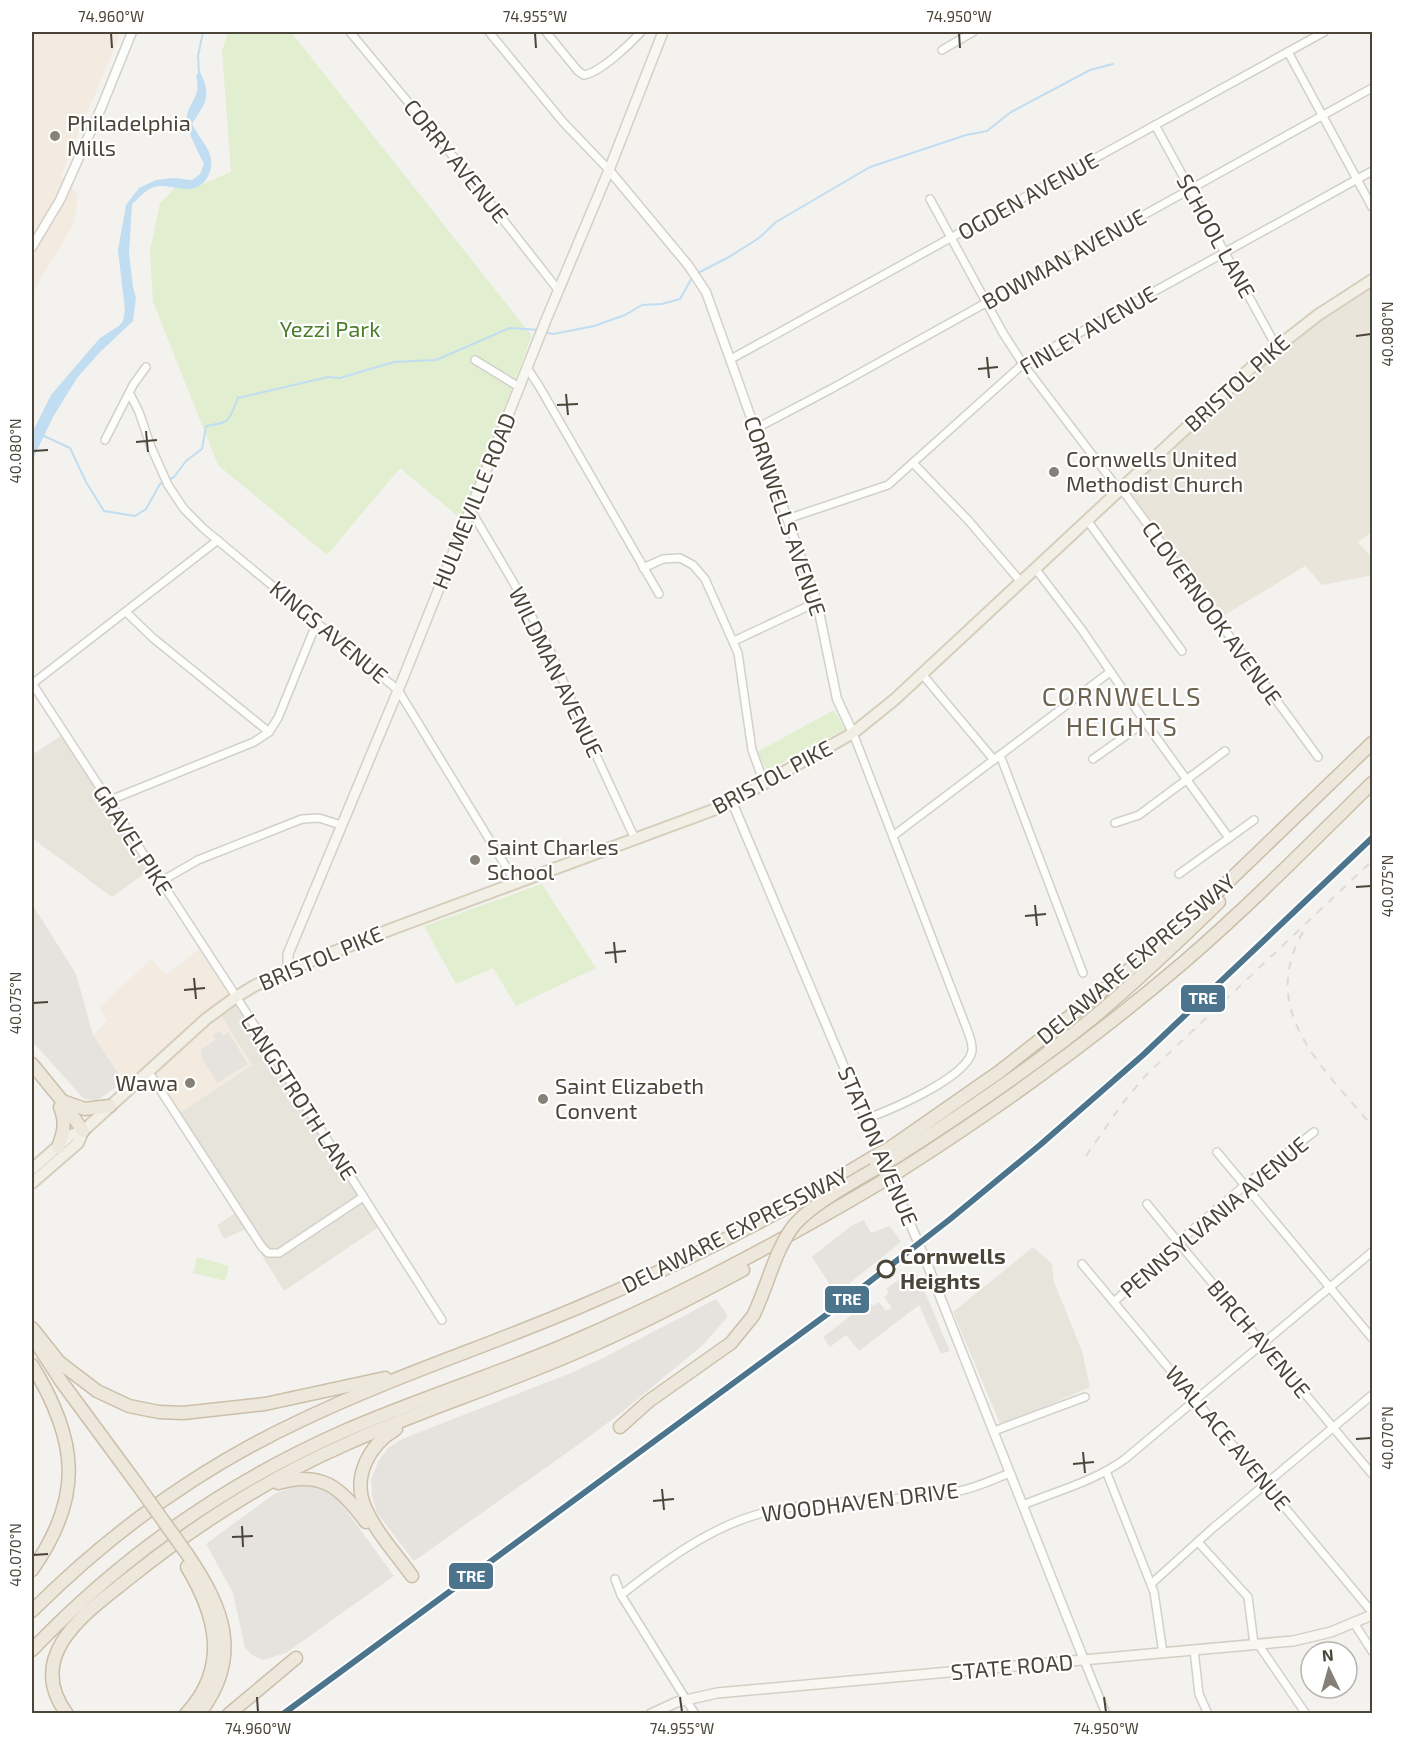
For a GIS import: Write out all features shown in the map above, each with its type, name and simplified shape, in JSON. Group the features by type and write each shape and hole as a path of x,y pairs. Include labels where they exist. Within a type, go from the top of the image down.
{"highway":[{"path":"620,1427 649,1401 731,1343 753,1316 784,1242 798,1221 815,1206 895,1151 1014,1078 1126,989 1179,941 1317,806 1345,769 1372,742"},
{"name":"DELAWARE EXPRESSWAY","path":"32,1650 93,1591 146,1548 211,1503 259,1474 362,1424 542,1354 646,1309 728,1269 819,1219 901,1170 1011,1096 1126,1010 1184,962 1250,902 1372,783"},
{"path":"32,1064 83,1131"},
{"path":"32,1075 62,1105 85,1109 110,1106"},
{"path":"58,1147 64,1123 62,1105"},
{"name":"DELAWARE EXPRESSWAY","path":"32,1611 120,1531 159,1502 212,1469 303,1420 458,1355 517,1334 638,1282 818,1190 872,1158 895,1151"},
{"path":"67,1713 56,1690 53,1672 58,1647 69,1630 132,1576 244,1497 341,1446 568,1356 661,1313 783,1248 819,1219"},
{"path":"32,1328 59,1362 97,1391 129,1406 170,1413 224,1410 287,1400 379,1379 458,1355"},
{"path":"32,1335 134,1487"},
{"path":"32,1352 212,1594 221,1617 224,1651 220,1675 209,1699 199,1713"},
{"path":"32,1365 46,1387 58,1414 66,1442 69,1470 66,1495 58,1524 51,1541 32,1570"},
{"path":"244,1497 279,1482 293,1479 312,1479 331,1485 350,1501 410,1578 365,1507 361,1488 365,1463 375,1446 390,1432 475,1394"},
{"path":"184,1556 206,1602 215,1640 213,1660 207,1681 201,1695 186,1713"},
{"path":"229,1713 296,1658"}],"main road":[{"name":"HULMEVILLE ROAD","path":"288,970 288,954 398,690 663,32"},
{"name":"BRISTOL PIKE","path":"32,1169 71,1136 83,1131 206,1019 236,997 264,981 397,927 732,802 853,733 884,709 1276,346 1372,280"},
{"name":"BRISTOL PIKE","path":"32,1183 78,1143 83,1131"},
{"name":"STATE ROAD","path":"651,1713 684,1700 717,1693 1306,1639 1354,1623 1372,1613"}],"street":[{"path":"32,248 60,200 132,32"},
{"name":"CORRY AVENUE","path":"350,32 467,174 559,291"},
{"name":"CORNWELLS AVENUE","path":"489,32 563,122 609,170 695,274 711,304 817,602 837,699 853,733 971,1041 969,1059 961,1070 930,1089 866,1119"},
{"path":"546,32 578,71 584,75 593,73 641,32"},
{"path":"942,50 973,32"},
{"name":"OGDEN AVENUE","path":"731,359 1324,32"},
{"path":"1288,52 1372,207"},
{"name":"BOWMAN AVENUE","path":"755,429 1372,88"},
{"name":"SCHOOL LANE","path":"1155,125 1276,346"},
{"name":"FINLEY AVENUE","path":"787,519 888,485 1023,364 1372,171"},
{"name":"CLOVERNOOK AVENUE","path":"930,199 1023,364 1120,489 1318,757"},
{"path":"475,360 519,387"},
{"path":"105,440 133,385 146,367"},
{"path":"527,369 659,594"},
{"name":"KINGS AVENUE","path":"130,394 163,475 188,514 398,690 516,883"},
{"path":"914,463 968,520 1021,582"},
{"name":"WILDMAN AVENUE","path":"470,509 550,650 635,839"},
{"path":"1087,520 1182,651"},
{"path":"32,684 127,613 218,540"},
{"path":"644,568 663,559 683,558 693,565 705,579 734,640 740,662 753,755 764,783"},
{"path":"1035,568 1229,838"},
{"path":"734,640 817,602"},
{"path":"127,613 153,638 269,732"},
{"path":"108,801 254,742 269,732 278,718 317,622"},
{"path":"892,837 1110,672"},
{"path":"922,674 997,758 1083,973"},
{"name":"GRAVEL PIKE","path":"32,684 236,997"},
{"path":"1093,759 1145,722"},
{"path":"1115,823 1138,815 1225,751"},
{"name":"STATION AVENUE","path":"732,802 926,1261 1084,1660"},
{"path":"160,882 198,860 302,819 319,818 341,825"},
{"path":"1179,874 1254,820"},
{"name":"LANGSTROTH LANE","path":"236,997 363,1197"},
{"path":"148,1071 266,1252 279,1253 363,1197 441,1320"},
{"name":"PENNSYLVANIA AVENUE","path":"1114,1302 1178,1242 1244,1186 1314,1132"},
{"path":"1217,1152 1372,1338"},
{"name":"BIRCH AVENUE","path":"1148,1203 1372,1474"},
{"path":"1023,1505 1106,1471 1125,1459 1372,1252"},
{"name":"WALLACE AVENUE","path":"1082,1264 1372,1613"},
{"path":"1151,1584 1372,1395"},
{"path":"994,1431 1085,1397"},
{"path":"1106,1471 1151,1584 1163,1653"},
{"name":"WOODHAVEN DRIVE","path":"621,1595 691,1546 718,1530 748,1517 791,1507 955,1492 1010,1473"},
{"path":"1198,1542 1248,1597 1256,1644 1306,1713"},
{"path":"615,1579 621,1595 684,1700 695,1713"},
{"path":"1354,1623 1372,1651"},
{"path":"1194,1650 1199,1694 1208,1713"},
{"path":"1084,1660 1106,1713"}],"shaded area":[{"name":"Philadelphia Mills","path":"32,32 121,32 61,176 78,195 74,224 32,293"},
{"path":"1372,287 1372,532 1358,542 1372,558 1372,574 1322,585 1305,566 1220,618 1132,497 1130,493 1132,486 1277,354 1306,331"},
{"path":"61,736 148,871 112,897 32,838 32,755"},
{"path":"32,904 76,974 93,1035 124,1082 96,1101 84,1099 32,1041"},
{"path":"199,949 237,1003 221,1016 252,1065 178,1114 153,1076 132,1094 93,1035 107,1021 99,1008 151,959 166,975"},
{"path":"237,1003 380,1226 284,1291 246,1229 224,1239 217,1225 237,1212 178,1114 252,1065 221,1016"},
{"path":"220,1031 223,1035 228,1032 248,1064 217,1083 202,1058 201,1050 215,1040 213,1035"},
{"path":"864,1220 871,1233 890,1226 901,1242 836,1294 812,1257 851,1226"},
{"path":"1033,1247 1052,1264 1054,1282 1082,1351 1090,1387 1001,1426 953,1312"},
{"path":"908,1273 918,1276 950,1351 941,1354 919,1305 859,1351 846,1335 830,1347 823,1337 870,1301 873,1306 879,1302 886,1311 892,1308 884,1297 889,1293 886,1289"},
{"path":"716,1299 728,1316 704,1344 622,1412 414,1561 377,1513 372,1496 371,1480 378,1462 388,1448 402,1439 571,1373"},
{"path":"295,1486 318,1487 338,1499 394,1576 286,1653 263,1660 252,1655 245,1648 233,1593 206,1544 274,1494"}],"green space":[{"name":"Yezzi Park","path":"228,32 291,32 532,336 461,519 400,468 327,555 218,465 153,302 150,251 160,203 176,187 192,189 231,172 222,51"},
{"path":"834,710 845,729 767,771 757,752"},
{"path":"542,884 596,968 516,1006 493,968 456,984 424,926"},
{"path":"197,1257 229,1266 225,1281 193,1273"}],"water":[{"path":"200,72 206,87 206,99 192,124 211,158 208,177 194,188 154,187 132,204 129,253 136,298 133,321 99,353 77,378 53,417 32,461 32,433 51,395 100,338 123,321 125,310 118,250 126,205 139,188 156,180 173,178 192,180 200,174 204,164 192,140 187,115 197,93 196,75"}],"waterway":[{"path":"199,73 198,56 203,32"},
{"path":"698,273 729,257 759,238 776,222 870,167 966,135 987,131 1011,112 1090,70 1113,64"},
{"path":"545,332 553,334 594,326 625,315 642,305 662,304 680,299 693,276"},
{"path":"42,435 70,448 86,482 104,511 135,516 146,509 160,484 174,477 186,461 202,449 206,426 225,422 238,398 328,377 340,378 394,362 436,360 510,328 540,330"}],"railway":[{"path":"1086,1156 1122,1104 1146,1075 1372,861"},
{"path":"1303,932 1291,961 1288,988 1292,1014 1317,1061 1372,1126"}],"transit line":[{"name":"TRE","path":"283,1714 837,1307 949,1220 1040,1145 1143,1055 1372,838"}],"place":[{"name":"Philadelphia Mills","path":"55,136"},
{"name":"Cornwells United Methodist Church","path":"1054,472"},
{"name":"Saint Charles School","path":"475,860"},
{"name":"Wawa","path":"190,1083"},
{"name":"Saint Elizabeth Convent","path":"543,1099"},
{"name":"Cornwells Heights","path":"886,1269"}],"district":[{"name":"CORNWELLS HEIGHTS","path":"1122,712"}]}
